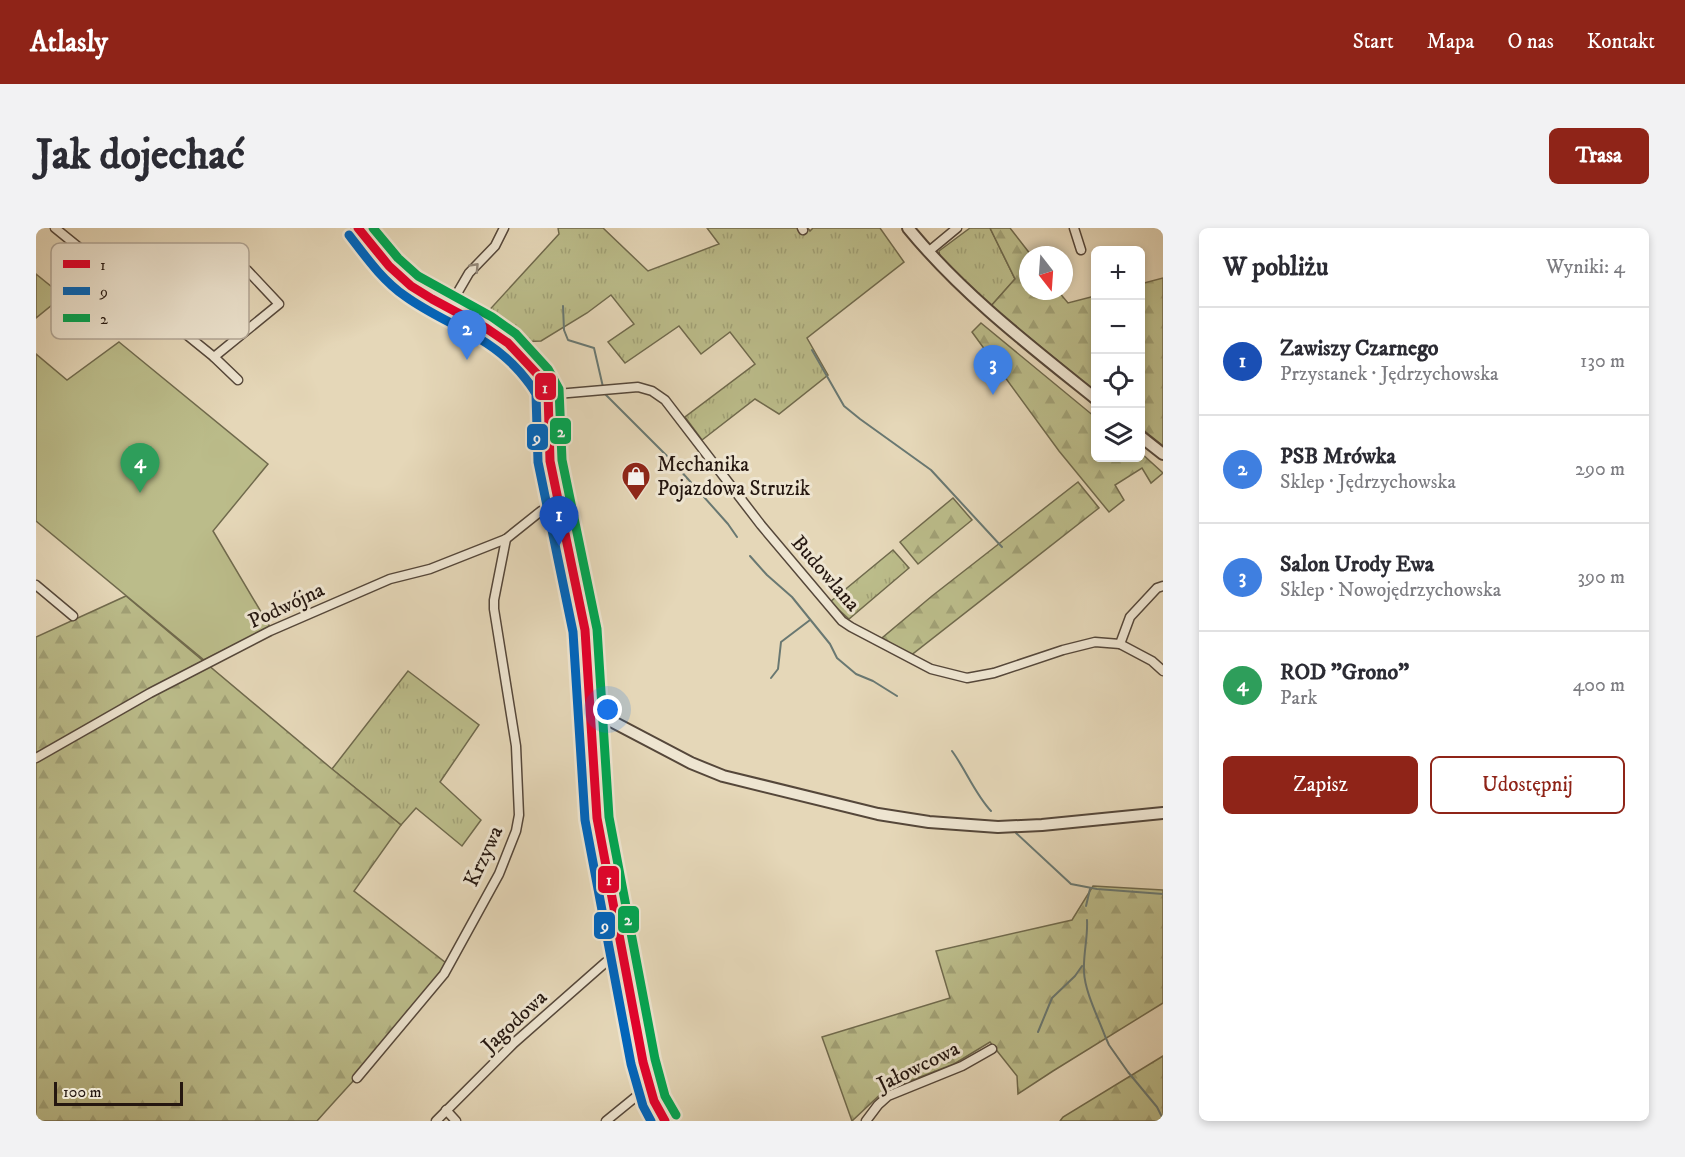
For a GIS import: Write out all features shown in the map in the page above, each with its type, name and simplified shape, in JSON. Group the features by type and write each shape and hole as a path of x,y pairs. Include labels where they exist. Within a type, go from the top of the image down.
{"main road":[{"path":"358,228 390,268 421,293 505,340 541,378 548,392 550,461 585,630 597,818 643,1062 649,1086 664,1121"}],"street":[{"path":"55,228 73,243"},
{"path":"448,309 466,278 495,246 504,228"},
{"path":"908,228 928,252 984,307 1091,396"},
{"path":"928,252 957,228"},
{"path":"1074,228 1081,250"},
{"path":"249,272 279,304 249,328"},
{"path":"192,339 238,380"},
{"path":"214,357 236,339"},
{"name":"Budowlana","path":"548,392 557,394 643,387 665,400 761,525 842,621 931,669 967,678 994,673 1095,642 1120,644 1152,661 1163,671"},
{"path":"1145,440 1163,454"},
{"name":"Podwójna","path":"36,758 186,674 270,632 390,579 430,569 506,539 541,511 558,505"},
{"name":"Krzywa","path":"357,1078 444,974 499,874 516,831 519,815 516,746 494,609 506,539"},
{"path":"36,585 73,616"},
{"path":"1120,644 1130,617 1157,588 1163,586"},
{"path":"591,717 613,722 691,763 723,776 878,814 929,822 998,827 1163,813"},
{"name":"Jagodowa","path":"436,1121 533,1026 606,962 622,954"},
{"name":"Jałowcowa","path":"866,1121 888,1096 962,1066 992,1048"},
{"path":"606,1121 649,1086"},
{"path":"446,1110 456,1121"}],"green space":[{"path":"558,228 603,228 648,271 719,244 707,228 808,228 810,231 813,228 880,228 904,262 807,338 828,375 779,414 755,399 702,440 685,417 755,364 730,332 701,354 679,326 625,363 608,342 634,324 611,295 587,313 541,341 517,342 499,326 483,317 559,234"},
{"path":"970,228 990,228 1015,279 991,306 940,257 939,251"},
{"path":"990,228 1010,228 1024,246 1019,246 1019,300 1066,300 1068,303 1091,297 1091,388 991,306 1015,279"},
{"path":"36,274 51,286 51,306 36,318"},
{"path":"1163,278 1163,446 1145,431 1145,283"},
{"path":"981,323 1091,414 1091,462 1145,462 1145,457 1163,473 1151,483 1142,468 1115,485 1124,500 1109,512 1059,451 972,332"},
{"path":"119,342 268,464 213,531 270,627 204,660 36,521 36,354 67,380"},
{"path":"1078,482 1099,508 910,656 882,638 932,596"},
{"path":"953,498 972,520 918,564 900,542"},
{"path":"893,550 909,568 849,619 830,602"},
{"path":"126,596 401,825 354,891 446,963 402,1025 317,1121 36,1121 36,637"},
{"path":"408,671 479,725 440,782 481,820 462,846 416,808 401,825 332,769"},
{"path":"1093,886 1163,890 1163,1003 1018,1094 1017,1076 990,1042 954,1064 884,1091 852,1121 822,1037 950,998 936,951 1072,920"},
{"path":"1163,1056 1163,1121 1060,1121 1063,1117"}],"waterway":[{"path":"563,306 564,330 568,340 594,348 603,387"},
{"path":"812,350 844,406 931,470 1002,547"},
{"path":"605,394 671,460 737,537"},
{"path":"750,556 792,597 830,644 837,658 856,674 873,681 897,696"},
{"path":"771,678 778,669 781,642 810,620"},
{"path":"952,751 991,811"},
{"path":"1016,833 1071,884 1097,889 1163,894"},
{"path":"1086,906 1090,889"},
{"path":"1087,920 1084,972 1092,1004 1109,1045 1157,1107 1163,1119"},
{"path":"1038,1032 1052,998 1082,966"}],"transit line":[{"name":"1","path":"358,228 389,266 411,286 508,343 539,376 548,392 550,461 585,630 597,818 643,1062 654,1101 665,1121"},
{"name":"2","path":"373,228 398,258 418,276 492,317 516,334 548,369 559,389 562,460 597,629 609,817 655,1059 665,1096 676,1115"},
{"name":"9","path":"349,235 375,268 397,290 420,306 493,348 520,372 536,394 538,462 573,632 585,820 631,1064 643,1106 651,1121"}],"place":[{"name":"PSB Mrówka","path":"467,360"},
{"name":"Salon Urody Ewa","path":"993,395"},
{"name":"ROD \"Grono\"","path":"140,493"},
{"name":"Mechanika Pojazdowa Struzik","path":"636,502"},
{"name":"Zawiszy Czarnego","path":"559,546"}]}
